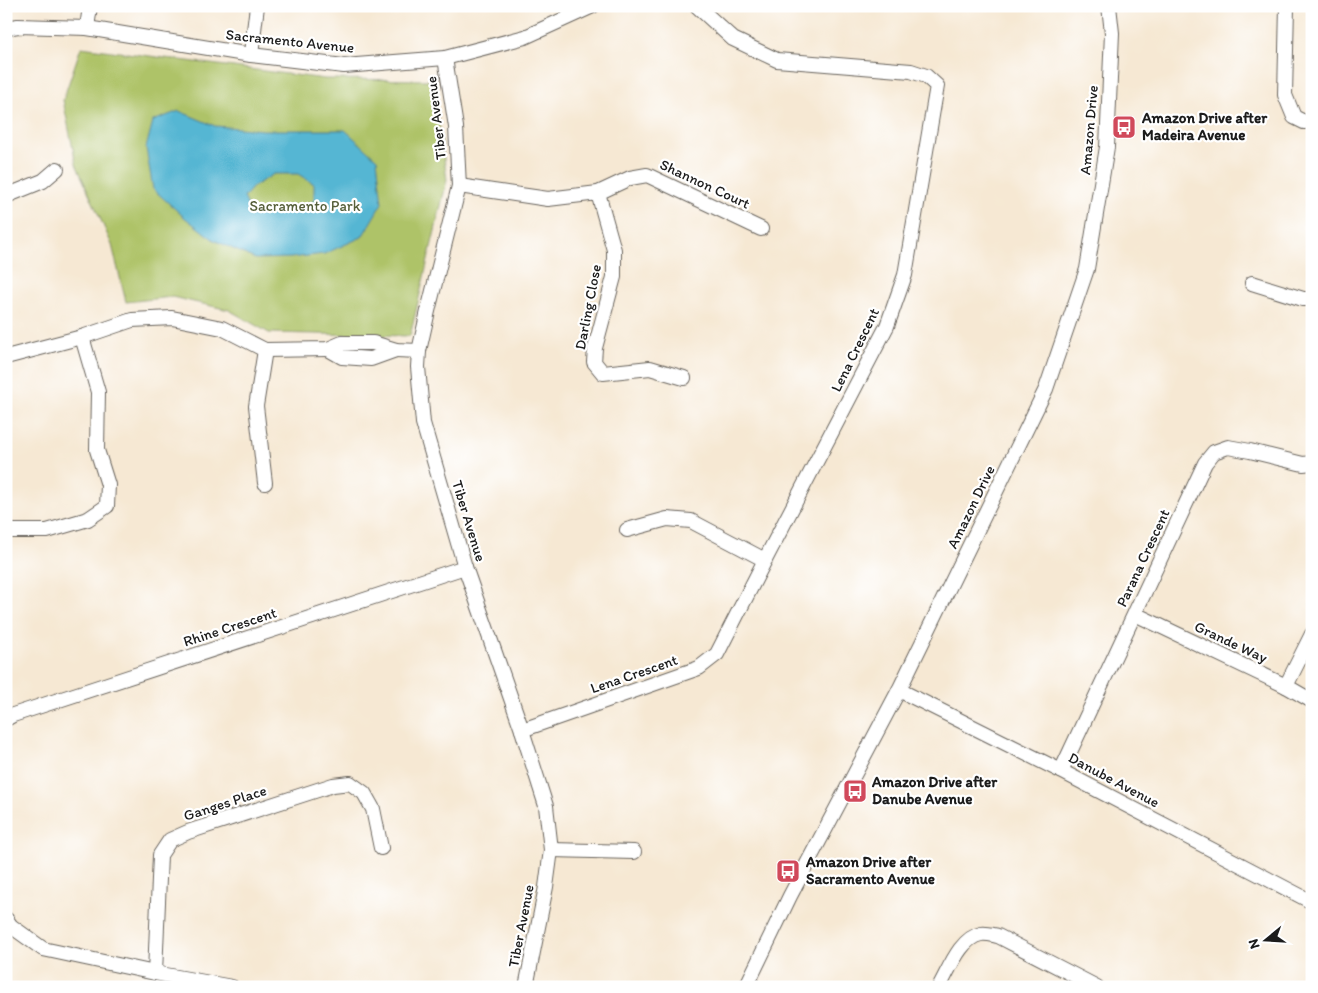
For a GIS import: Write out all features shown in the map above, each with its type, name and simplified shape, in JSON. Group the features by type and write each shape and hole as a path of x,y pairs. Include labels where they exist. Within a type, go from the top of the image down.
{"street":[{"path":"87,28 90,6"},
{"path":"251,55 257,6"},
{"name":"Sacramento Avenue","path":"6,28 18,26 87,28 251,55 344,66 445,58 525,37 593,6"},
{"name":"Lena Crescent","path":"522,730 699,668 717,654 886,326 905,274 937,86 926,76 911,71 777,60 733,39 698,6"},
{"name":"Amazon Drive","path":"746,987 790,896 900,690 1046,389 1087,268 1107,147 1112,33 1109,6"},
{"path":"1287,6 1285,96 1294,117 1304,122 1312,121"},
{"name":"Tiber Avenue","path":"445,58 456,127 459,186 419,351 418,367 422,423 465,567 522,730 546,806 551,850 546,887 526,987"},
{"path":"6,196 43,181 57,169"},
{"name":"Shannon Court","path":"459,186 548,199 598,193 630,178 647,175 761,229"},
{"name":"Darling Close","path":"598,193 614,250 614,276 595,348 594,362 603,373 650,368 684,378"},
{"path":"1252,283 1303,299 1312,299"},
{"path":"6,358 82,337 132,320 172,318 222,328 265,350 328,349 342,357 371,359 396,350 419,351"},
{"path":"12,531 47,531 88,519 107,506 108,485 97,450 98,392 82,337"},
{"path":"265,350 256,406 265,483"},
{"name":"Parana Crescent","path":"1061,771 1205,463 1214,452 1228,447 1303,464 1312,463"},
{"path":"627,530 667,519 691,521 765,560"},
{"name":"Rhine Crescent","path":"6,719 13,715 465,567"},
{"name":"Grande Way","path":"1135,614 1286,686 1312,701"},
{"path":"1286,686 1312,634"},
{"name":"Danube Avenue","path":"900,690 1061,771 1312,902"},
{"name":"Ganges Place","path":"155,973 160,855 170,840 188,832 333,785 350,784 364,793 373,809 381,848"},
{"path":"551,850 634,852"},
{"path":"6,919 11,926 43,948 155,973 232,987"},
{"path":"940,987 961,948 970,939 982,934 998,936 1097,987"}],"green space":[{"name":"Sacramento Park","path":"81,47 325,79 433,80 447,180 410,336 269,333 229,310 172,297 126,302 112,245 76,164 63,100"}],"water":[{"path":"179,111 215,126 263,130 345,130 377,159 382,203 362,237 324,254 291,258 255,259 214,240 184,217 153,189 146,148 153,121","holes":["274,174 298,174 314,184 314,201 302,205 288,206 266,214 251,213 244,197 254,186"]}],"place":[{"name":"Amazon Drive after Madeira Avenue","path":"1124,127"},
{"name":"Amazon Drive after Danube Avenue","path":"855,791"},
{"name":"Amazon Drive after Sacramento Avenue","path":"788,871"}]}
